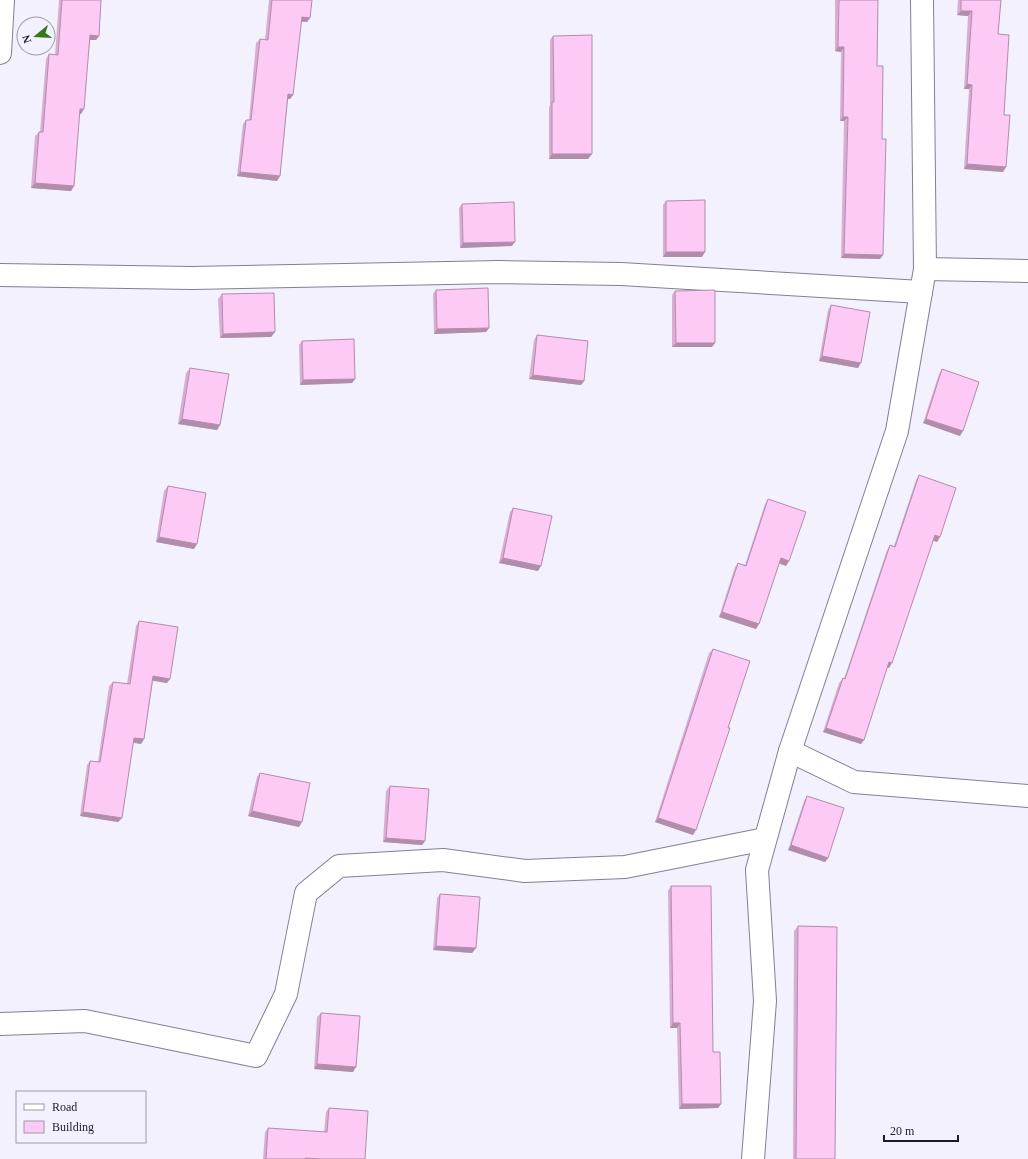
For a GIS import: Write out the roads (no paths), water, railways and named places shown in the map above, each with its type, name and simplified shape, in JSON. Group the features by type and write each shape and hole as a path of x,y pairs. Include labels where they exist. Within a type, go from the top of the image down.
{"street":[{"path":"0,53 3,0"},
{"path":"753,1159 765,1001 756,870 790,751 897,432 925,269 922,0"},
{"path":"925,269 1028,271"},
{"path":"0,275 192,278 499,272 622,274 921,292"},
{"path":"790,751 854,782 1028,796"},
{"path":"0,1024 85,1021 256,1056 286,994 306,893 339,866 443,860 525,871 625,867 765,839"}]}
